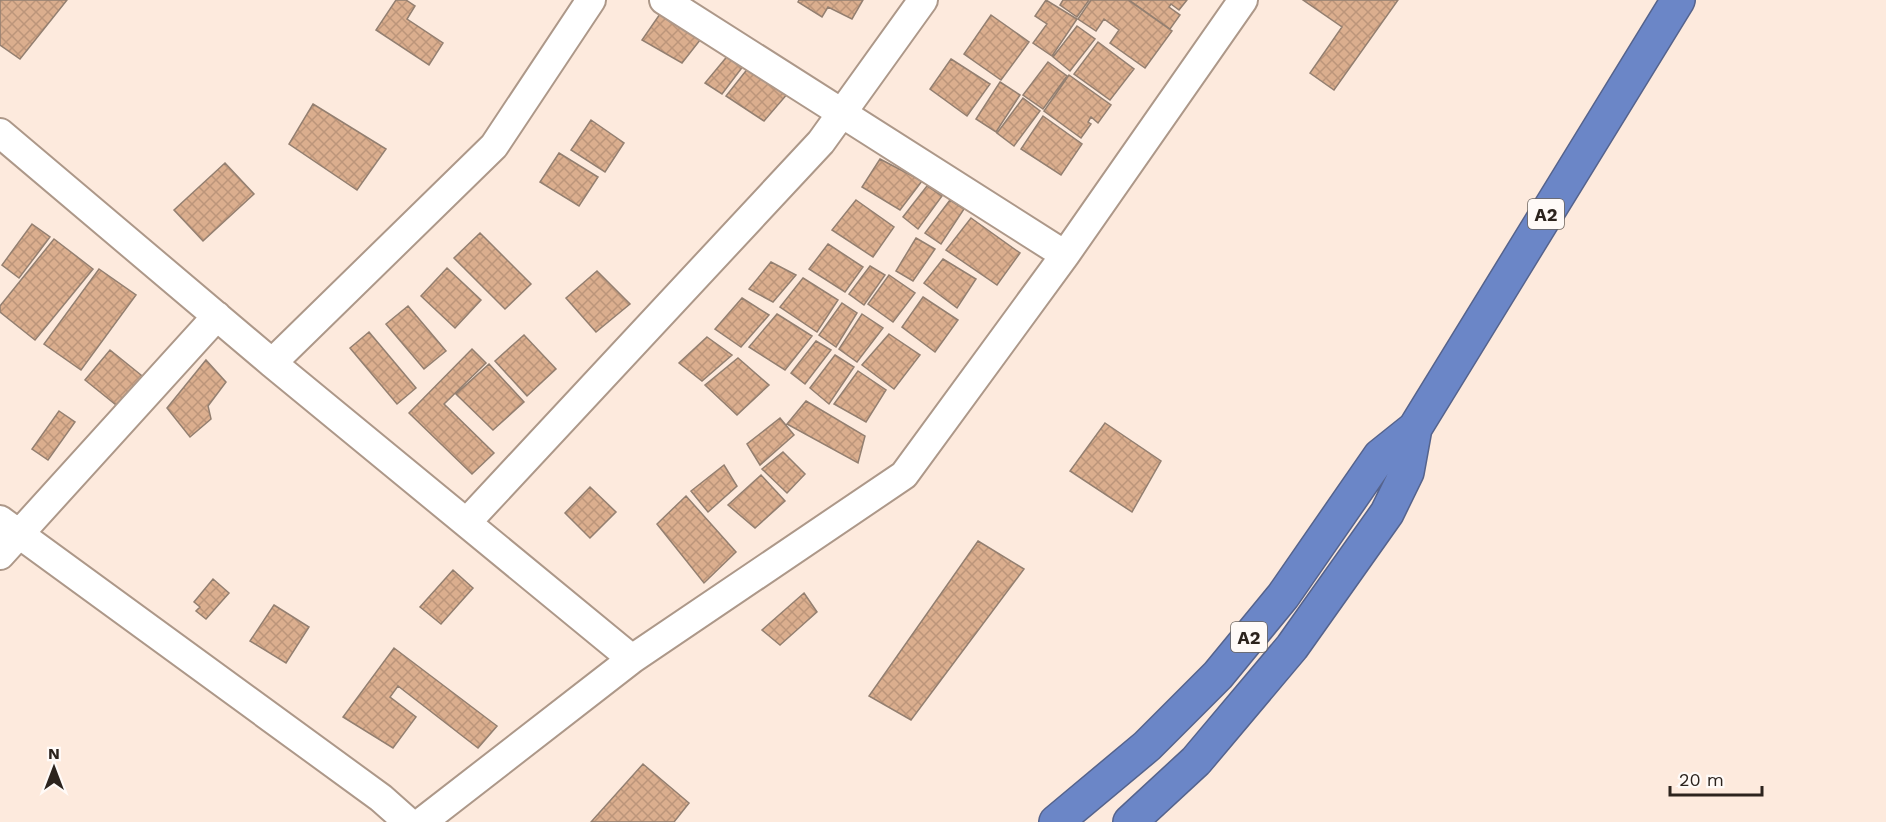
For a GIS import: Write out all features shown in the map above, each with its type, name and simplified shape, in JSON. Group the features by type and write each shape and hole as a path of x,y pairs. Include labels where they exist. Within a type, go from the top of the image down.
{"highway":[{"name":"A2","path":"1056,822 1147,746 1218,675 1282,596 1380,456 1415,428 1678,0"},
{"name":"A2","path":"1130,822 1196,761 1293,647 1387,513 1407,472 1415,428"}],"street":[{"path":"272,363 494,146 591,0"},
{"path":"664,0 1065,255"},
{"path":"467,522 821,142 922,0"},
{"path":"422,822 632,659 904,475 1065,255 1243,0"},
{"path":"0,133 272,363 632,659"},
{"path":"0,555 9,527 217,316"},
{"path":"9,527 381,798 408,822"}],"building":[{"path":"0,0 67,0 20,59 0,45"},
{"path":"396,0 406,0 415,6 407,19 443,43 429,65 376,30"},
{"path":"799,0 863,0 852,19 828,7 822,17 798,2"},
{"path":"1046,0 1077,19 1052,56 1033,43 1047,24 1035,16"},
{"path":"1063,0 1089,0 1077,17 1060,5"},
{"path":"1091,0 1128,0 1172,31 1145,68 1110,43 1119,30 1104,19 1096,31 1078,19"},
{"path":"1129,0 1187,0 1179,10 1171,4 1169,7 1180,15 1170,29"},
{"path":"1303,0 1398,0 1334,90 1310,73 1342,27"},
{"path":"660,14 704,35 682,63 642,40"},
{"path":"991,15 1029,42 1001,80 964,54"},
{"path":"1077,26 1095,39 1070,71 1053,57"},
{"path":"1098,42 1134,69 1110,100 1074,74"},
{"path":"730,53 747,61 722,94 705,83"},
{"path":"951,59 990,84 967,116 930,89"},
{"path":"1048,62 1067,76 1043,109 1023,95"},
{"path":"749,67 789,92 764,121 726,96"},
{"path":"1069,75 1111,105 1098,123 1091,117 1088,122 1091,124 1081,138 1044,111"},
{"path":"1000,82 1020,95 996,132 976,119"},
{"path":"1023,98 1040,111 1014,146 997,133"},
{"path":"313,104 386,149 357,190 289,144"},
{"path":"1043,116 1082,144 1061,175 1021,149"},
{"path":"591,120 624,143 605,172 571,150"},
{"path":"559,153 598,177 579,206 540,182"},
{"path":"880,159 922,181 900,210 862,187"},
{"path":"225,163 254,194 203,241 174,210"},
{"path":"927,186 942,196 918,229 903,217"},
{"path":"856,200 894,227 873,257 832,230"},
{"path":"950,200 964,209 941,244 925,233"},
{"path":"971,218 1020,253 997,285 946,250"},
{"path":"32,224 50,237 19,278 2,265"},
{"path":"480,233 531,284 505,309 454,258"},
{"path":"916,238 935,249 913,281 896,271"},
{"path":"54,239 93,269 35,340 0,312 0,306"},
{"path":"828,244 863,267 845,292 809,269"},
{"path":"943,259 976,279 957,308 924,283"},
{"path":"771,262 796,275 773,302 749,289"},
{"path":"870,266 885,275 864,305 849,294"},
{"path":"447,268 481,300 455,328 421,296"},
{"path":"99,269 136,295 81,370 44,344"},
{"path":"597,271 630,304 596,332 566,298"},
{"path":"889,275 915,293 893,322 868,304"},
{"path":"803,278 838,300 817,332 780,307"},
{"path":"923,297 958,320 935,352 902,327"},
{"path":"742,298 769,315 741,347 715,329"},
{"path":"842,303 857,313 836,347 819,335"},
{"path":"408,306 446,351 424,369 386,324"},
{"path":"777,314 812,336 785,370 749,347"},
{"path":"862,314 883,328 857,362 839,349"},
{"path":"369,332 416,388 397,404 350,348"},
{"path":"889,334 920,355 894,389 862,365"},
{"path":"524,335 556,369 527,396 495,361"},
{"path":"707,337 732,355 702,381 679,363"},
{"path":"816,341 831,350 805,384 791,373"},
{"path":"472,349 486,363 444,404 494,453 472,474 409,413"},
{"path":"110,350 146,379 121,409 85,380"},
{"path":"835,355 854,367 829,404 810,388"},
{"path":"738,358 769,385 737,415 705,385"},
{"path":"206,360 226,382 208,406 211,419 190,437 167,408"},
{"path":"489,364 524,402 493,430 456,394"},
{"path":"858,371 886,390 866,422 834,404"},
{"path":"806,401 865,436 858,463 787,424"},
{"path":"59,411 75,422 48,460 32,449"},
{"path":"780,418 794,435 760,465 747,444"},
{"path":"1105,423 1161,461 1132,512 1070,471"},
{"path":"783,452 805,474 787,493 762,469"},
{"path":"724,465 737,486 708,512 691,491"},
{"path":"761,475 785,501 755,528 728,505"},
{"path":"590,487 616,512 590,538 565,513"},
{"path":"686,496 736,552 704,583 657,524"},
{"path":"978,541 1024,569 911,720 869,696"},
{"path":"453,570 473,588 441,624 420,607"},
{"path":"213,579 229,593 206,619 196,611 200,607 194,602"},
{"path":"804,593 817,612 780,645 762,630"},
{"path":"274,605 309,627 286,663 250,641"},
{"path":"394,648 497,726 478,748 398,686 390,697 416,717 393,748 343,717"},
{"path":"643,764 689,803 674,822 591,822"}]}
